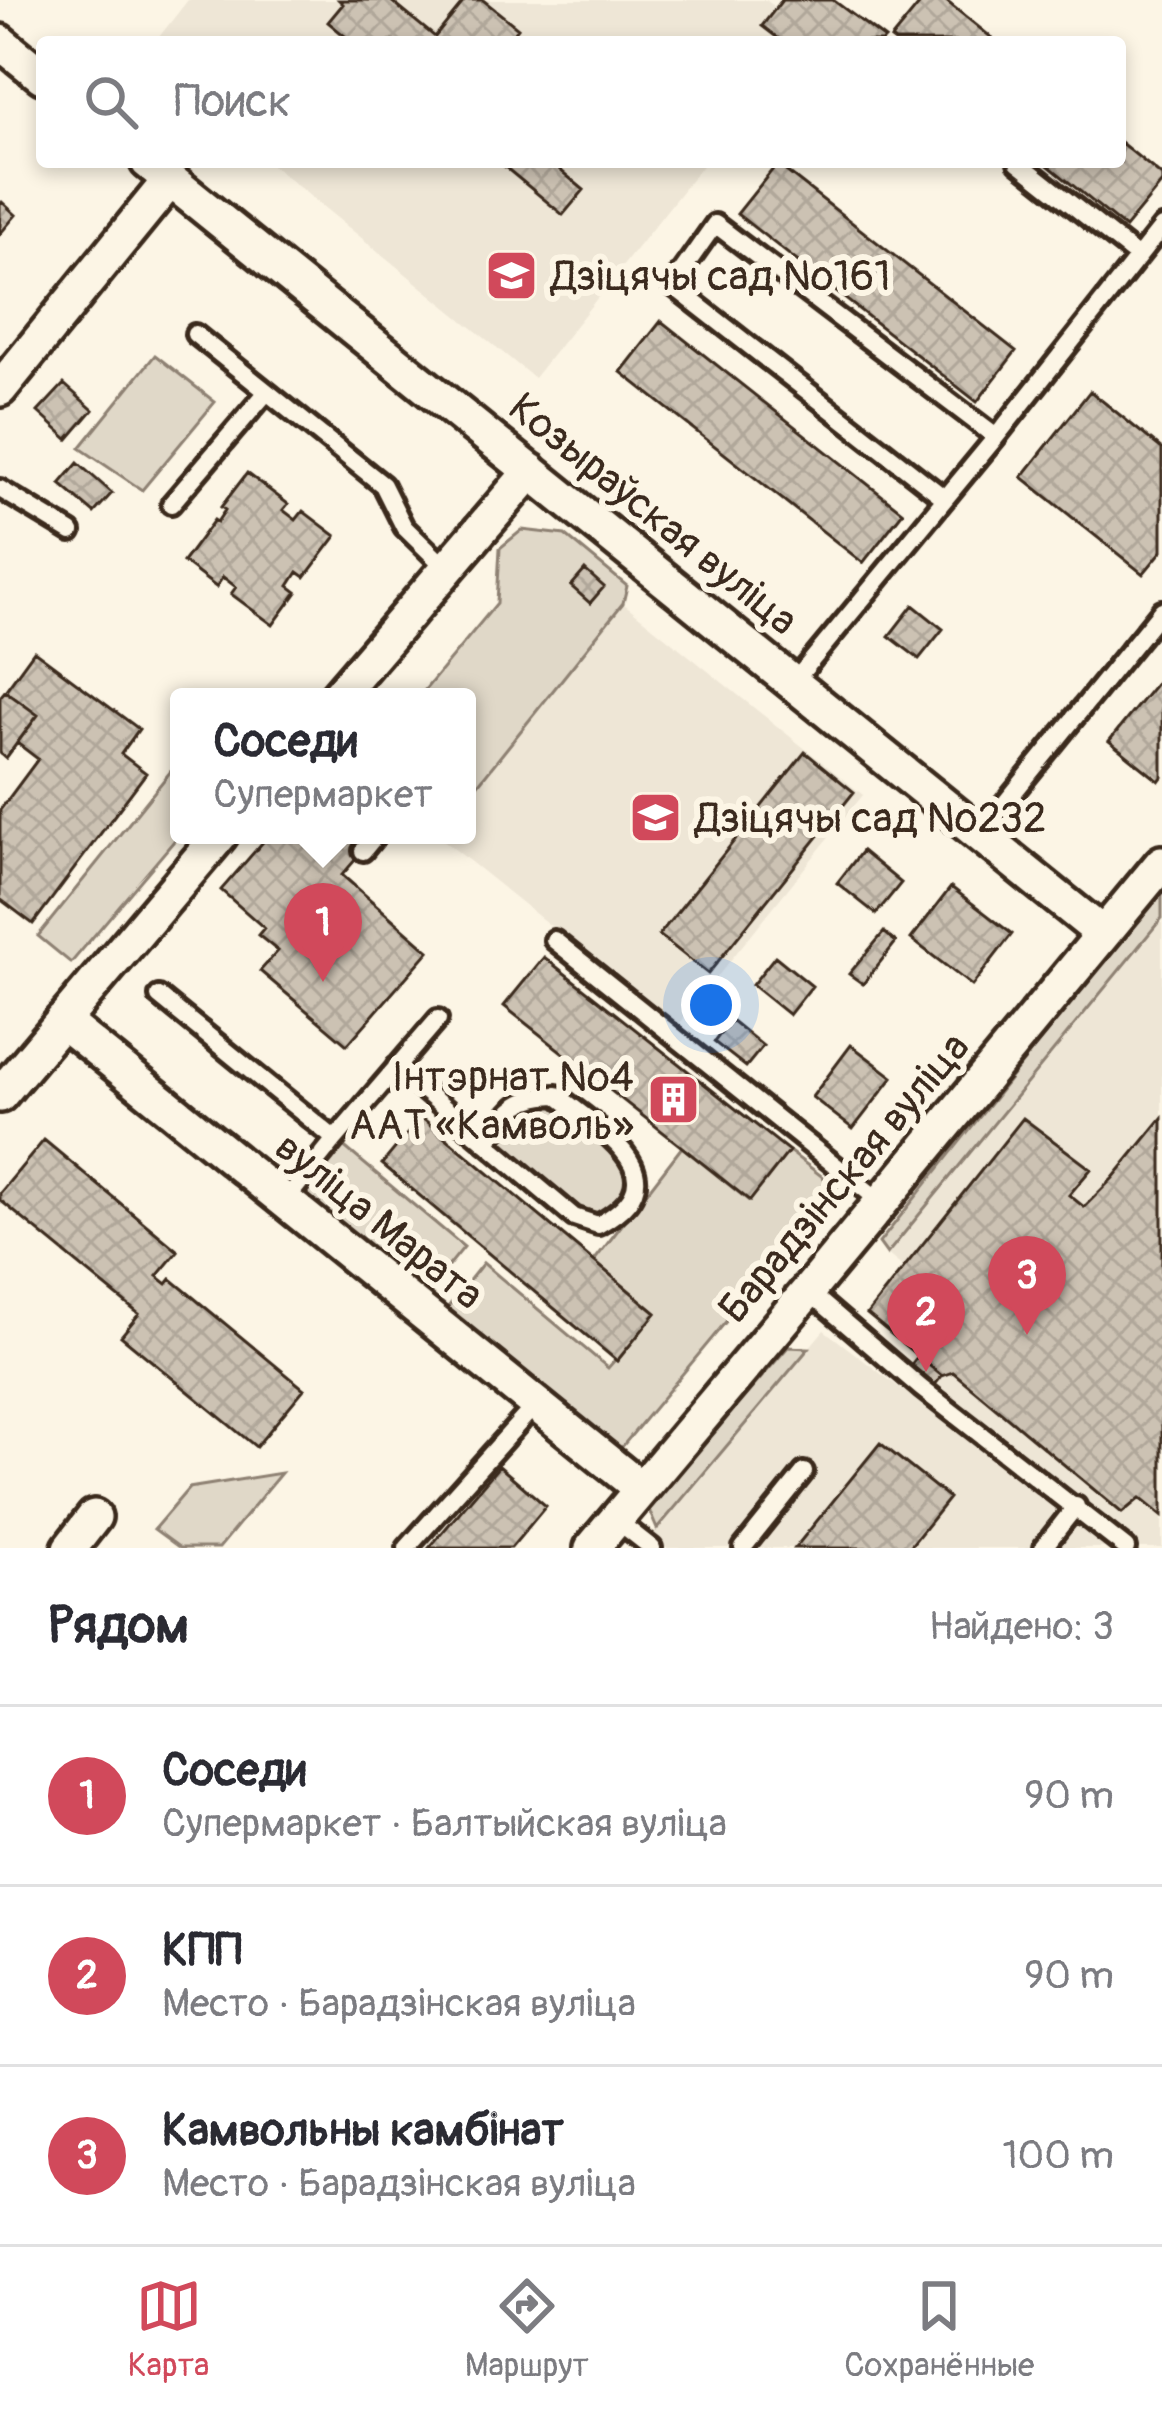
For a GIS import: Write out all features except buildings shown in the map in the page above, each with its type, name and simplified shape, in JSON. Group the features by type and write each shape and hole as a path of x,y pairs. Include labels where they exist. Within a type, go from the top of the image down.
{"street":[{"path":"0,42 36,71"},
{"path":"0,389 159,171"},
{"name":"Козыраўская вуліца","path":"159,171 1103,934"},
{"path":"345,688 531,471"},
{"path":"0,1095 212,844"},
{"name":"Барадзінская вуліца","path":"592,1548 1162,863"},
{"name":"вуліца Марата","path":"62,1021 640,1488"},
{"path":"70,1548 94,1517"}],"lane":[{"path":"1026,168 1138,256"},
{"path":"943,497 672,285 716,224 995,437"},
{"path":"793,683 1162,227"},
{"path":"195,334 383,485 404,527 447,569"},
{"path":"171,504 266,393"},
{"path":"0,489 71,532"},
{"path":"980,834 1162,610"},
{"path":"363,850 368,844"},
{"path":"554,940 881,1202"},
{"path":"160,996 335,1139"},
{"path":"285,1201 437,1019"},
{"path":"396,1067 486,1144 574,1217 598,1225 631,1200 636,1183 634,1163 557,1095 530,1095 486,1144"},
{"path":"808,1291 921,1388 1126,1548"},
{"path":"407,1548 536,1404"},
{"path":"743,1548 804,1472"},
{"path":"1043,1548 1076,1506"},
{"path":"615,1519 652,1548"}],"shaded area":[{"path":"188,0 766,0 776,8 762,27 775,36 160,36"},
{"name":"Дзіцячы сад №161","path":"275,168 700,168 534,378"},
{"path":"155,355 215,402 142,490 80,448"},
{"path":"522,530 565,535 627,586 623,603 476,787 476,688 426,688 497,603 500,548"},
{"name":"Дзіцячы сад №232","path":"623,603 863,795 677,1027 448,844 476,844 476,787"},
{"path":"170,772 171,844 71,963 38,936"},
{"path":"1162,867 1162,918 887,1254 879,1243 1112,949"},
{"path":"1162,918 1162,1548 641,1548 824,1330 913,1398 927,1381 909,1367 917,1356 867,1314 903,1267 887,1254"},
{"path":"533,1102 555,1102 628,1166 626,1191 597,1218 578,1211 496,1142"},
{"path":"335,1139 464,1247 424,1296 294,1190"},
{"path":"682,1147 749,1201 789,1151 837,1188 616,1454 444,1312 483,1263 608,1368 656,1313 594,1261"},
{"path":"788,1347 809,1348 657,1529 648,1508"},
{"path":"281,1473 219,1548 180,1548 154,1529 189,1488"}],"place":[{"name":"Дзіцячы сад №161","path":"512,275"},
{"name":"Дзіцячы сад №232","path":"656,817"},
{"name":"Соседи","path":"323,982"},
{"name":"Інтэрнат №4 ААТ «Камволь»","path":"673,1100"},
{"name":"Камвольны камбінат","path":"1027,1335"},
{"name":"КПП","path":"926,1372"}]}
